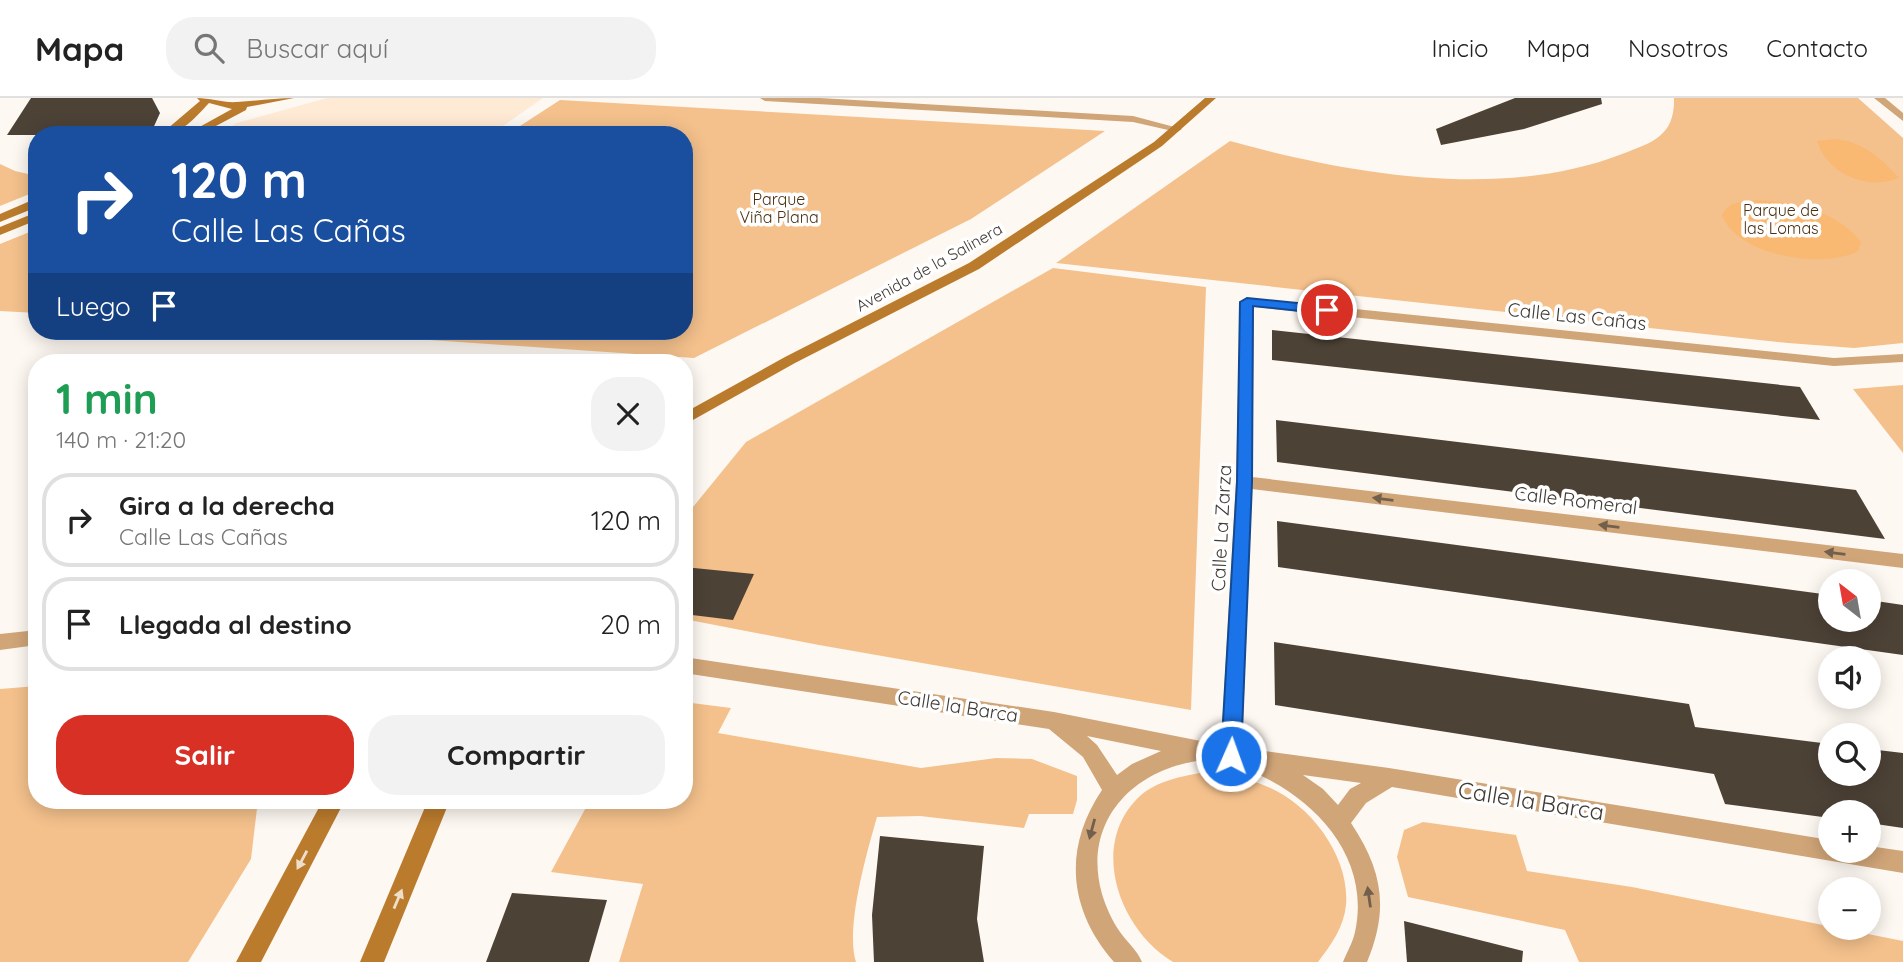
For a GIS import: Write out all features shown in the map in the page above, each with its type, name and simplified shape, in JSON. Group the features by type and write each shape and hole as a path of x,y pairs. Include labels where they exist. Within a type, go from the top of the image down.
{"street":[{"path":"205,126 248,106 289,98"},
{"path":"765,98 1133,119 1177,130"},
{"name":"Avenida de la Salinera","path":"693,415 974,266 1081,197 1177,130 1211,98"},
{"path":"1879,98 1903,118"},
{"path":"177,126 192,115 203,99 248,106"},
{"path":"0,218 28,206"},
{"path":"0,230 28,219"},
{"name":"Calle Las Cañas","path":"1247,302 1834,362 1903,358"},
{"name":"Calle La Zarza","path":"1231,756 1244,482 1247,302"},
{"name":"Calle Romeral","path":"1244,482 1903,561"},
{"path":"0,642 28,638"},
{"name":"Calle la Barca","path":"693,666 1054,721 1231,756 1389,777 1818,848"},
{"path":"1054,721 1090,751 1113,789"},
{"name":"Calle la Barca","path":"1130,962 1118,951 1093,907 1085,863 1092,822 1113,789 1146,765 1186,754 1231,756 1281,774 1309,791 1339,822 1362,862 1371,905 1364,947 1355,962"},
{"path":"1339,822 1358,796 1389,777"},
{"path":"248,962 329,809"},
{"path":"372,962 435,809"},
{"name":"Calle la Barca","path":"1881,858 1903,862"}],"shaded area":[{"path":"327,98 543,98 503,126 232,126"},
{"path":"1834,139 1853,143 1870,151 1899,178 1862,181 1839,171 1822,153 1817,141"},
{"path":"1757,200 1800,206 1828,216 1851,231 1861,242 1858,251 1843,257 1804,259 1783,256 1745,241 1731,229 1722,215 1732,204"}],"green space":[{"name":"Parque de las Lomas","path":"1674,98 1858,98 1903,138 1903,343 1854,348 1788,343 1056,263 1230,141 1325,164 1375,172 1426,178 1527,176 1576,168 1643,146 1666,129 1671,121"},
{"name":"Parque Viña Plana","path":"560,100 1105,131 971,219 694,358 693,354 635,354 431,340 693,340 693,126 520,126"},
{"path":"0,164 28,174 28,195 0,206"},
{"path":"28,233 28,313 0,311 0,244"},
{"path":"1053,268 1206,287 1191,710 693,621 693,507 746,442"},
{"path":"1903,385 1903,453 1853,389"},
{"path":"28,687 28,809 257,809 251,859 188,962 0,962 0,689"},
{"path":"693,703 731,708 718,733 921,768 996,758 1032,759 1077,776 1077,800 1073,814 1029,814 1024,828 920,816 877,817 855,910 853,947 856,962 619,962 643,884 551,872 585,809 693,809"},
{"path":"1200,773 1235,777 1268,787 1299,806 1325,835 1342,869 1346,905 1340,928 1318,962 1173,962 1154,948 1138,929 1125,908 1113,861 1116,838 1124,816 1140,796 1161,783"},
{"path":"1423,822 1516,835 1527,871 1632,887 1818,924 1818,940 1881,940 1881,937 1903,941 1903,962 1579,962 1565,930 1408,897 1397,857 1404,830"}],"building":[{"path":"31,98 152,98 160,113 154,126 28,126 28,135 7,135"},
{"path":"1515,98 1601,98 1602,104 1524,129 1441,145 1436,129"},
{"path":"1272,330 1800,387 1820,420 1272,360"},
{"path":"1276,420 1856,490 1885,539 1277,462"},
{"path":"1277,521 1818,593 1818,632 1881,632 1881,602 1903,605 1903,655 1881,652 1881,646 1839,646 1278,567"},
{"path":"693,568 754,574 733,620 693,615"},
{"path":"1274,642 1689,704 1695,727 1818,742 1818,786 1881,786 1881,750 1903,753 1903,828 1881,825 1881,800 1818,800 1818,816 1725,804 1714,774 1275,705"},
{"path":"880,836 984,846 977,919 984,962 874,962 872,915"},
{"path":"512,893 607,900 589,962 486,962"},
{"path":"1404,921 1523,951 1522,962 1407,962"}],"route":[{"path":"1231,756 1244,482 1247,302 1327,310"}]}
